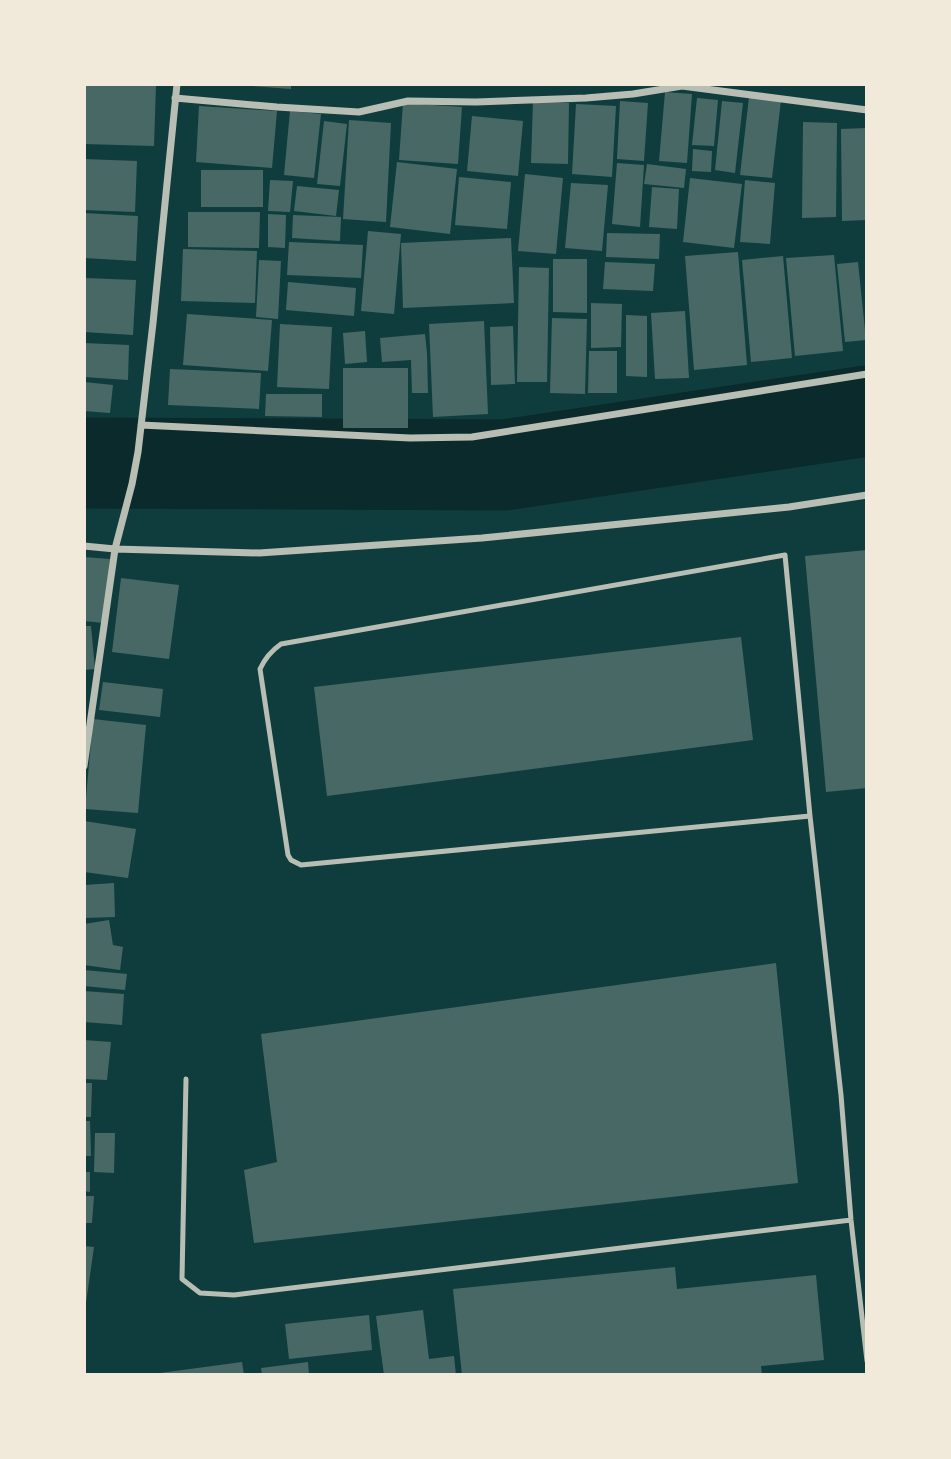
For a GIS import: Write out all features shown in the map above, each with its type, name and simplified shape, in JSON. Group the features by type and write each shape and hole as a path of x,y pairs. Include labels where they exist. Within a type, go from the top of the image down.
{"street":[{"path":"84,766 115,549 138,453 177,84"},
{"path":"175,98 359,112 408,101 476,102 586,98 682,86 867,110"},
{"path":"141,425 410,438 462,437 867,374"},
{"path":"84,547 259,553 482,538 789,507 867,495"}],"lane":[{"path":"810,816 301,865 291,860 288,855 260,669 271,651 281,644 785,555 867,1361"},
{"path":"186,1079 182,1279 200,1293 234,1295 851,1220"}],"building":[{"path":"84,84 156,84 154,146 84,144"},
{"path":"291,84 291,89 252,86"},
{"path":"665,92 692,94 687,163 659,161"},
{"path":"749,97 781,100 772,178 740,175"},
{"path":"697,98 718,100 714,146 692,145"},
{"path":"620,101 648,103 644,161 617,159"},
{"path":"722,101 743,103 735,173 715,170"},
{"path":"533,102 569,103 568,164 531,163"},
{"path":"403,103 462,107 458,164 399,160"},
{"path":"576,104 616,106 612,177 572,174"},
{"path":"199,106 277,111 272,168 196,162"},
{"path":"290,111 321,114 314,178 284,175"},
{"path":"472,116 523,121 518,176 467,171"},
{"path":"349,120 391,123 386,222 343,219"},
{"path":"324,121 347,124 340,186 317,184"},
{"path":"803,122 837,123 836,217 802,218"},
{"path":"867,128 867,220 842,221 841,129"},
{"path":"693,149 712,151 711,172 692,171"},
{"path":"84,159 137,161 135,212 84,210"},
{"path":"397,162 457,169 450,234 390,227"},
{"path":"617,163 644,165 640,227 612,224"},
{"path":"647,164 686,169 684,188 644,184"},
{"path":"201,170 263,170 263,207 201,207"},
{"path":"525,174 563,178 556,254 518,251"},
{"path":"459,177 511,182 507,229 455,225"},
{"path":"690,178 742,184 734,248 683,242"},
{"path":"270,180 293,181 290,212 268,211"},
{"path":"745,180 775,183 770,244 740,242"},
{"path":"571,183 608,185 602,251 565,248"},
{"path":"297,186 339,190 336,216 294,211"},
{"path":"652,187 679,189 677,229 649,227"},
{"path":"188,212 260,212 259,248 188,247"},
{"path":"84,213 138,216 136,261 84,258"},
{"path":"268,214 286,215 285,248 268,247"},
{"path":"293,215 341,217 340,241 292,238"},
{"path":"368,231 401,234 394,314 361,311"},
{"path":"607,233 660,234 659,259 606,257"},
{"path":"511,238 514,303 403,308 401,243"},
{"path":"289,242 363,245 361,278 287,275"},
{"path":"183,249 257,251 255,303 181,301"},
{"path":"738,252 747,365 694,370 685,256"},
{"path":"834,255 843,351 795,356 786,258"},
{"path":"783,256 792,358 751,362 742,260"},
{"path":"553,259 587,259 587,313 553,312"},
{"path":"259,260 281,261 278,319 256,317"},
{"path":"605,262 655,264 653,291 603,289"},
{"path":"858,262 866,340 845,342 837,264"},
{"path":"519,267 549,268 547,382 517,382"},
{"path":"84,278 136,280 133,335 84,332"},
{"path":"288,282 356,288 354,316 286,310"},
{"path":"591,303 622,304 621,347 591,348"},
{"path":"685,311 689,378 655,379 651,313"},
{"path":"187,314 272,320 268,371 183,365"},
{"path":"626,315 647,316 647,377 626,376"},
{"path":"552,318 587,319 585,394 550,393"},
{"path":"484,321 488,414 433,417 429,324"},
{"path":"280,324 332,327 329,389 277,387"},
{"path":"513,326 515,384 491,385 490,327"},
{"path":"365,331 367,362 345,364 343,333"},
{"path":"425,334 428,393 412,393 411,360 382,362 380,338"},
{"path":"84,343 129,345 128,380 84,377"},
{"path":"589,351 617,351 617,393 588,393"},
{"path":"343,368 408,368 408,428 343,428"},
{"path":"170,369 261,373 259,409 168,405"},
{"path":"84,382 113,385 110,413 84,411"},
{"path":"266,394 322,394 322,417 265,416"},
{"path":"867,550 867,788 826,792 805,556"},
{"path":"84,557 110,559 104,623 84,621"},
{"path":"121,578 179,585 169,659 112,652"},
{"path":"84,626 91,626 95,669 84,670"},
{"path":"741,637 753,740 327,796 314,687"},
{"path":"103,682 163,689 160,717 99,710"},
{"path":"93,719 146,725 138,813 85,809"},
{"path":"84,821 136,829 128,878 84,872"},
{"path":"114,883 115,917 84,918 84,885"},
{"path":"109,920 113,945 123,947 120,970 84,965 84,924"},
{"path":"776,963 798,1183 254,1243 244,1170 277,1162 261,1034"},
{"path":"84,970 127,974 125,990 84,986"},
{"path":"84,991 124,994 122,1025 84,1022"},
{"path":"84,1040 111,1042 107,1080 84,1079"},
{"path":"84,1083 92,1083 91,1117 84,1117"},
{"path":"84,1121 90,1121 91,1156 84,1156"},
{"path":"95,1133 115,1133 114,1173 94,1172"},
{"path":"84,1172 90,1172 90,1192 84,1191"},
{"path":"84,1196 94,1196 92,1223 84,1223"},
{"path":"84,1246 94,1247 86,1303 84,1303"},
{"path":"675,1267 677,1289 816,1275 824,1360 761,1366 762,1375 462,1375 453,1289"},
{"path":"423,1310 429,1359 454,1356 456,1375 384,1375 376,1316"},
{"path":"369,1315 372,1350 289,1359 285,1324"},
{"path":"242,1362 244,1375 160,1375 160,1373"},
{"path":"308,1362 309,1375 262,1375 261,1368"}],"waterway":[{"path":"84,463 504,465 867,411"}]}
